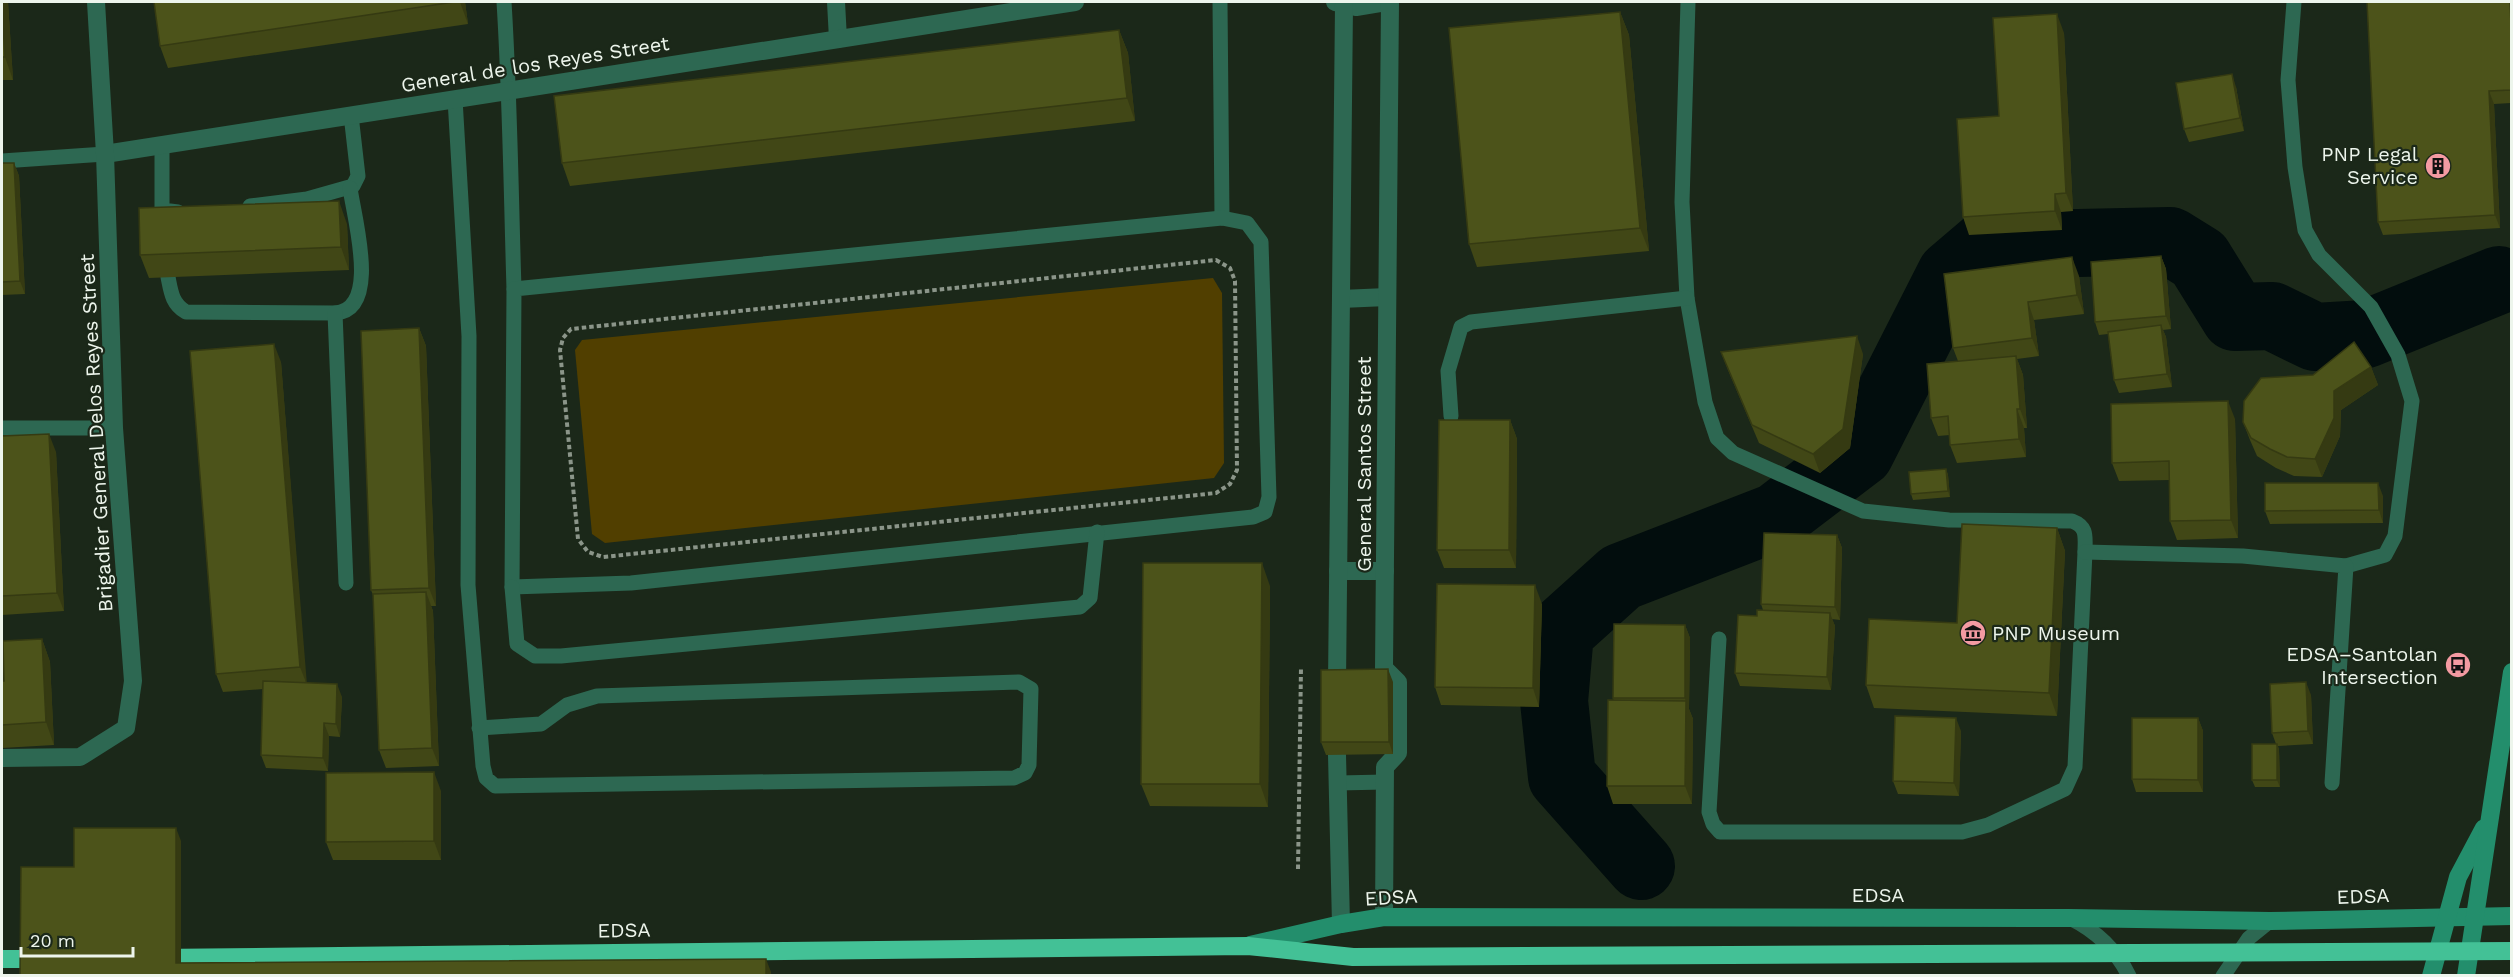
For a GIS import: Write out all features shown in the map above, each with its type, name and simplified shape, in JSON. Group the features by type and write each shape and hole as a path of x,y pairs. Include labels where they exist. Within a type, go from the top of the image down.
{"highway":[{"name":"EDSA","path":"137,958 1248,946 1353,957 2511,951"},
{"path":"2,959 59,959"}],"main road":[{"path":"2466,975 2511,672"},
{"path":"2431,975 2458,877 2491,816"},
{"name":"EDSA","path":"1248,946 1341,924 1384,917 2069,918 2270,921 2511,916"}],"street":[{"name":"Brigadier General Delos Reyes Street","path":"2,758 80,757 126,728 134,681 114,428 105,154 96,2"},
{"path":"836,2 838,39"},
{"name":"General de los Reyes Street","path":"105,154 1075,2"},
{"path":"1340,3 1367,7 1388,2"},
{"name":"General Santos Street","path":"1384,917 1385,768 1398,753 1398,682 1385,675 1388,2"},
{"name":"General Santos Street","path":"1337,683 1341,299 1340,3"},
{"path":"1341,299 1387,297"},
{"path":"1338,570 1386,570"},
{"path":"1337,755 1341,924"}],"lane":[{"path":"504,2 510,90 508,151 514,289 512,587 517,644 535,656 561,656 1080,607 1090,597 1097,532"},
{"path":"1220,2 1222,218"},
{"path":"1688,2 1682,202 1688,298 1705,402 1717,438 1733,453 1863,511 1949,520 2072,521 2081,525 2085,531 2085,552 2075,767 2071,779 2065,789 1988,825 1962,832 1720,832 1713,824 1709,812 1719,639"},
{"path":"2085,552 2243,556 2346,566 2385,555 2395,536 2412,401 2398,355 2371,307 2319,255 2305,230 2295,167 2288,80 2294,2"},
{"path":"455,99 469,336 468,585 479,728 486,778 495,786 1014,778 1025,773 1029,765 1031,689 1019,682 597,696 567,705 541,724 479,728"},
{"path":"168,277 177,307 186,312 335,313 355,304 362,285 350,188 358,176 351,115"},
{"path":"162,145 162,210 168,231"},
{"name":"General de los Reyes Street","path":"2,161 105,154"},
{"path":"230,208 307,199 350,188"},
{"path":"162,210 189,212"},
{"path":"512,587 631,583 1253,517 1265,512 1269,496 1261,242 1247,223 1222,218 514,289"},
{"path":"1451,417 1448,371 1461,327 1472,322 1688,298"},
{"path":"335,313 346,584"},
{"path":"2,428 114,428"},
{"path":"2332,783 2346,566"},
{"path":"1338,783 1385,768"},
{"path":"2069,918 2095,933 2107,944 2129,975"},
{"path":"2223,975 2249,938 2270,921"}],"path":[{"path":"1216,260 1230,268 1235,281 1237,470 1230,484 1216,493 603,557 588,552 578,539 560,350 563,338 571,329 1216,260"},
{"path":"1298,869 1301,668"}],"shaded area":[{"path":"1213,278 1222,293 1224,463 1214,478 605,543 592,534 575,350 582,340"}],"building":[{"path":"154,2 454,2 160,46"},
{"name":"PNP Legal Service","path":"2367,2 2510,2 2511,90 2489,91 2495,215 2378,222"},
{"path":"2,8 5,57 2,57"},
{"path":"1620,12 1640,228 1469,244 1449,28"},
{"path":"2057,14 2066,193 2055,194 2055,211 1963,217 1957,119 1999,116 1993,18"},
{"path":"1119,30 1127,98 562,163 554,96"},
{"path":"2232,74 2240,118 2184,129 2176,83"},
{"path":"2,163 14,163 20,281 2,282"},
{"path":"339,201 341,247 140,255 139,208"},
{"path":"2161,256 2166,316 2095,322 2091,262"},
{"path":"2072,257 2077,295 2028,302 2032,338 1953,348 1944,274"},
{"path":"2161,325 2167,374 2114,380 2108,332"},
{"path":"419,328 429,588 371,590 361,331"},
{"path":"1857,336 1843,429 1813,454 1752,425 1721,352"},
{"path":"2354,342 2371,367 2334,391 2334,418 2315,459 2287,457 2251,438 2243,422 2244,401 2261,378 2313,375"},
{"path":"274,344 300,667 216,674 190,351"},
{"path":"2016,356 2020,409 2017,409 2019,439 1950,445 1948,416 1931,418 1927,364"},
{"path":"2228,401 2231,520 2170,521 2169,461 2112,463 2111,404"},
{"path":"1439,420 1510,420 1509,550 1437,550"},
{"path":"49,434 57,593 2,596 2,436"},
{"path":"1946,469 1948,491 1911,494 1909,472"},
{"path":"2265,483 2378,483 2379,510 2265,511"},
{"path":"1962,524 2057,528 2049,693 1866,685 1869,619 1957,623"},
{"path":"1764,533 1837,535 1835,607 1761,604"},
{"path":"1143,563 1262,563 1260,784 1141,784"},
{"path":"1437,584 1535,585 1533,688 1435,687"},
{"path":"426,592 432,748 379,750 373,594"},
{"path":"1757,610 1830,613 1827,677 1735,673 1738,615 1757,616"},
{"path":"1614,624 1685,625 1685,698 1613,698"},
{"path":"42,639 46,722 2,725 3,641"},
{"path":"1388,669 1389,742 1321,742 1321,670"},
{"path":"263,681 337,684 336,724 324,723 323,758 261,755"},
{"path":"2306,682 2308,731 2272,733 2270,684"},
{"path":"1608,700 1686,701 1685,786 1607,786"},
{"path":"1895,716 1956,718 1954,783 1893,781"},
{"path":"2132,718 2198,718 2198,780 2132,779"},
{"path":"2252,744 2277,744 2277,780 2252,780"},
{"path":"434,772 434,841 326,842 326,773"},
{"path":"74,828 176,828 176,963 766,959 766,975 20,975 21,867 74,867"}],"waterway":[{"path":"1641,866 1562,777 1554,701 1560,632 1621,577 1776,517 1860,453 1951,274 1985,245 2170,241 2199,259 2235,317 2272,316 2315,337 2366,334 2499,280"}],"place":[{"name":"PNP Legal Service","path":"2438,166"},
{"name":"PNP Museum","path":"1973,633"},
{"name":"EDSA–Santolan Intersection","path":"2458,665"}]}
